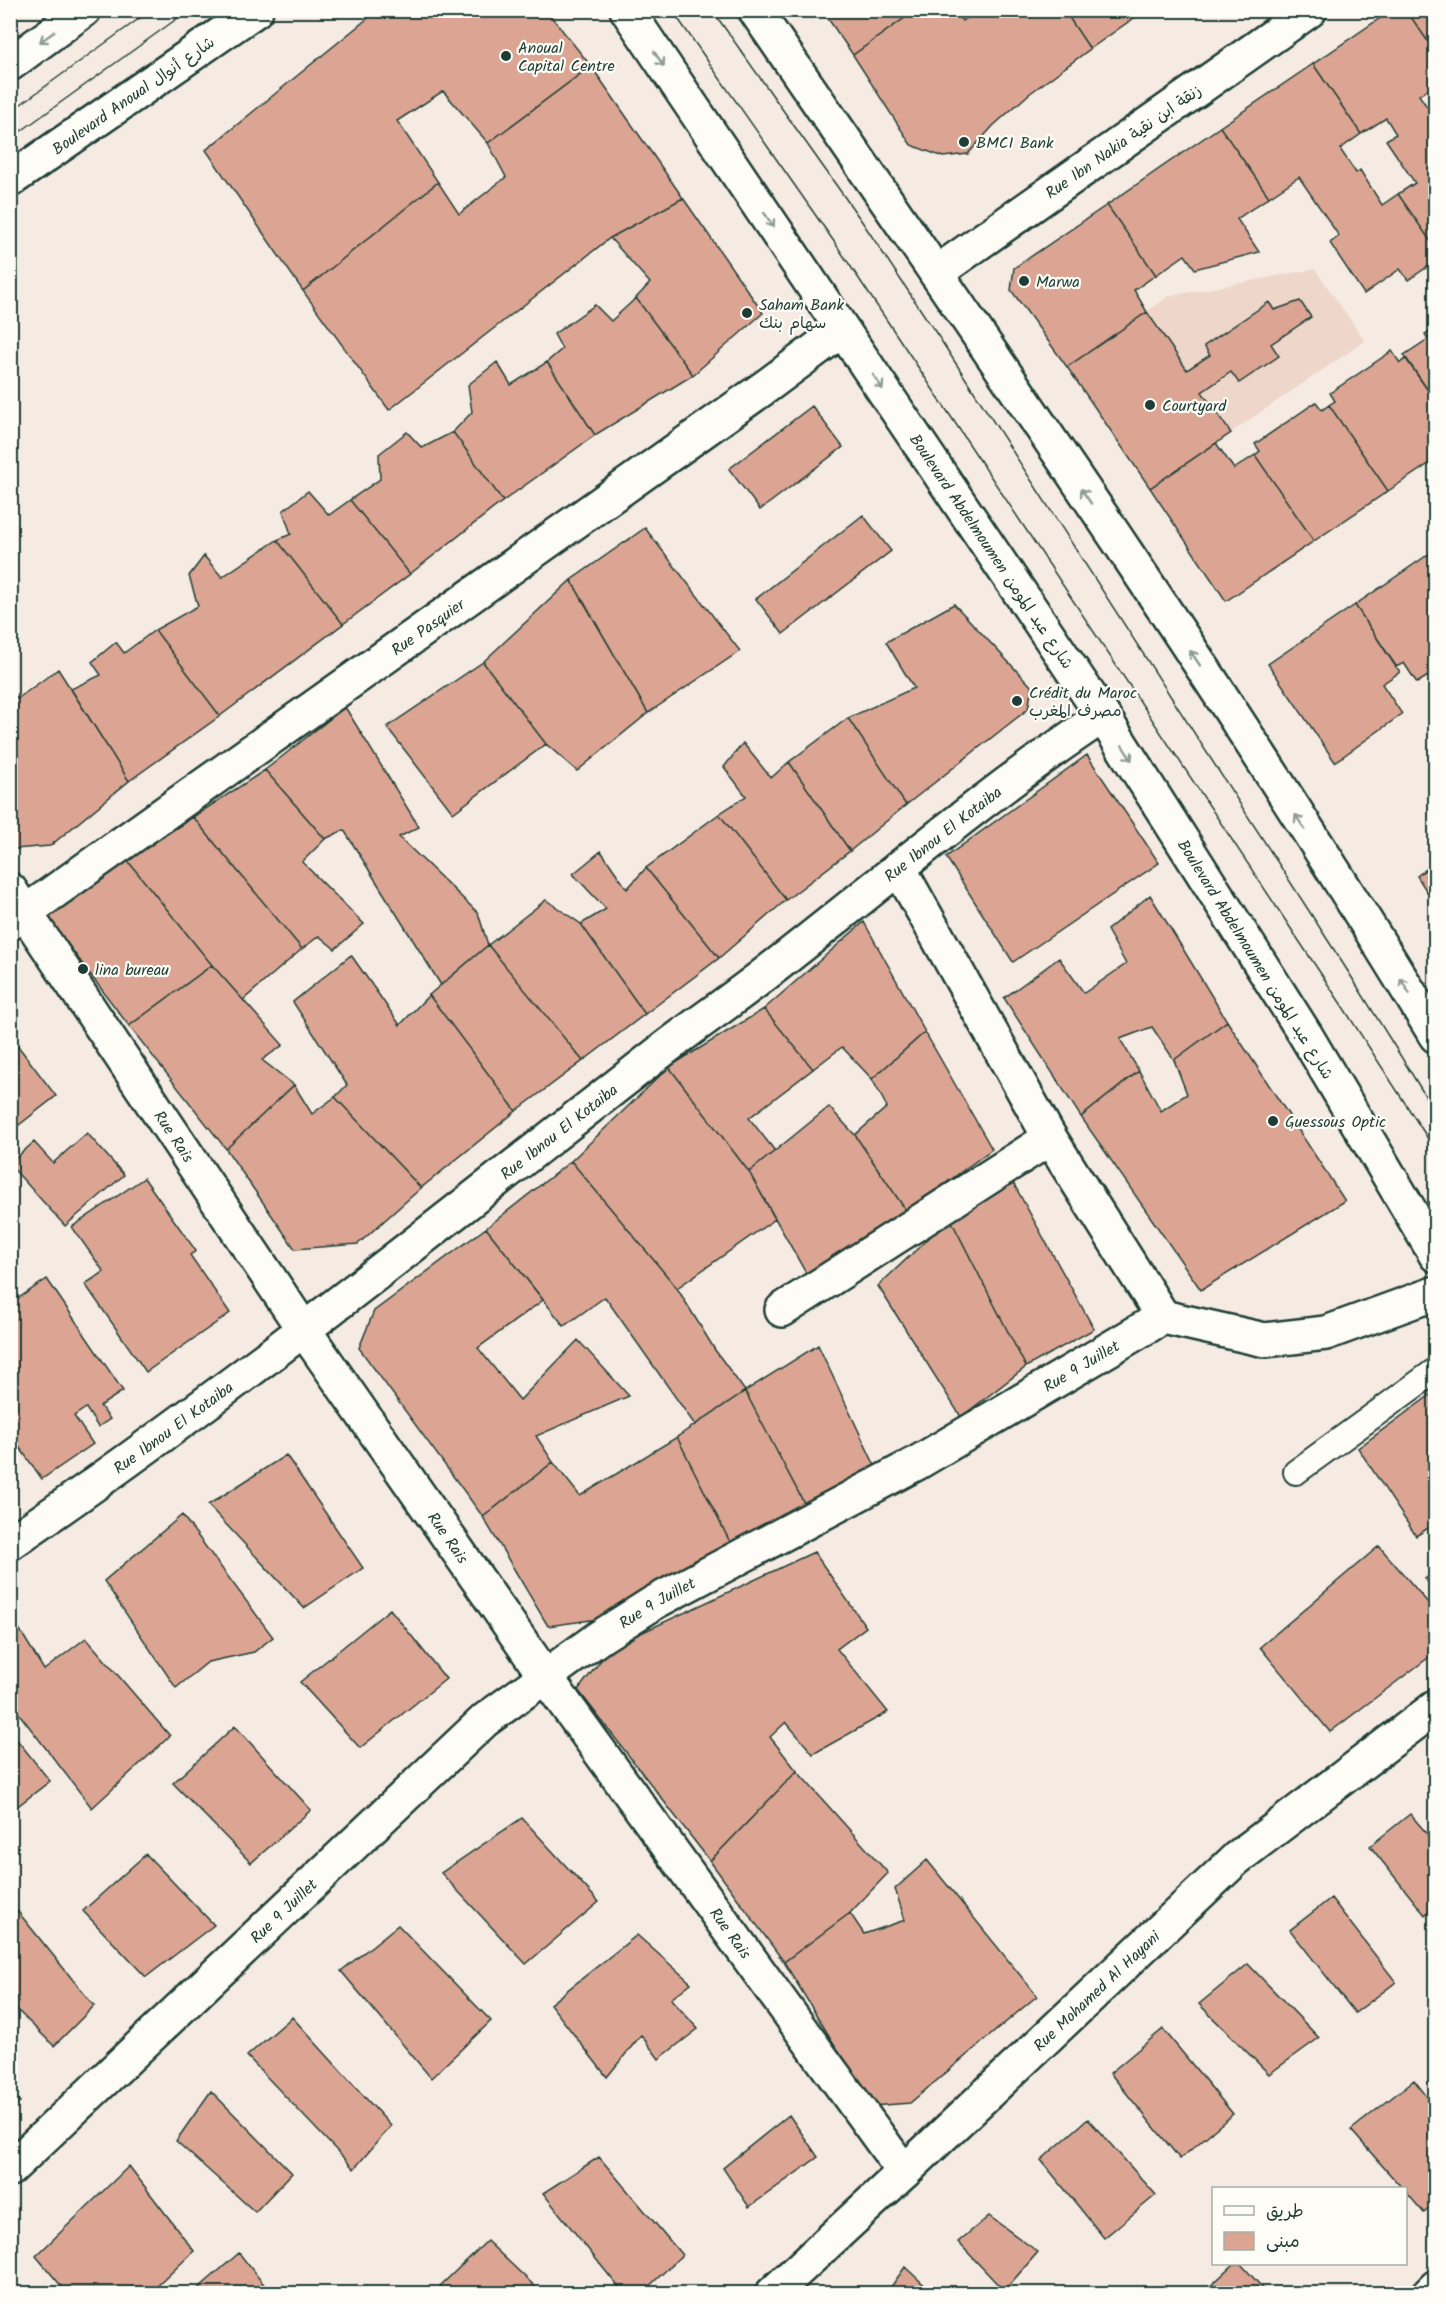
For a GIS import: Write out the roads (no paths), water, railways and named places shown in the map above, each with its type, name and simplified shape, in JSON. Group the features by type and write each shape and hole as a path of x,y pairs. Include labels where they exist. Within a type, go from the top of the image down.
{"street":[{"path":"10,64 84,10"},
{"name":"Boulevard Anoual شارع أنوال","path":"10,180 256,10"},
{"name":"Boulevard Abdelmoumen شارع عبد المومن","path":"627,10 1103,716 1305,1034 1436,1256"},
{"path":"755,10 936,273 1197,662 1382,948 1436,1036"},
{"name":"Rue Ibn Nakia زنقة ابن نقية","path":"936,273 1310,10"},
{"name":"Rue Pasquier","path":"15,909 758,392 843,330"},
{"name":"Rue Ibnou El Kotaiba","path":"10,1544 117,1470 304,1330 1044,755 1103,716"},
{"path":"899,868 1050,1138 1163,1317 1265,1340 1326,1332 1436,1293"},
{"name":"Rue Rais","path":"15,909 545,1676 904,2172"},
{"path":"782,1310 1050,1138"},
{"name":"Rue 9 Juillet","path":"10,2169 485,1720 600,1637 655,1602 917,1463 1163,1317"},
{"name":"Rue Mohamed Al Hayani","path":"772,2294 1237,1858 1436,1707"},
{"path":"1429,2294 1436,2287"}],"lane":[{"path":"1296,1472 1436,1370"}],"tram line":[{"path":"10,112 151,10"},
{"path":"10,139 189,10"},
{"path":"672,10 835,243 1343,1007 1436,1151"},
{"path":"712,10 863,223 944,345 1349,973 1436,1113"}],"place":[{"name":"Anoual Capital Centre","path":"506,56"},
{"name":"BMCI Bank","path":"964,142"},
{"name":"Marwa","path":"1024,281"},
{"name":"Saham Bank سهام بنك","path":"747,313"},
{"name":"Courtyard","path":"1150,405"},
{"name":"Crédit du Maroc مصرف المغرب","path":"1017,701"},
{"name":"lina bureau","path":"83,969"},
{"name":"Guessous Optic","path":"1273,1121"}]}
